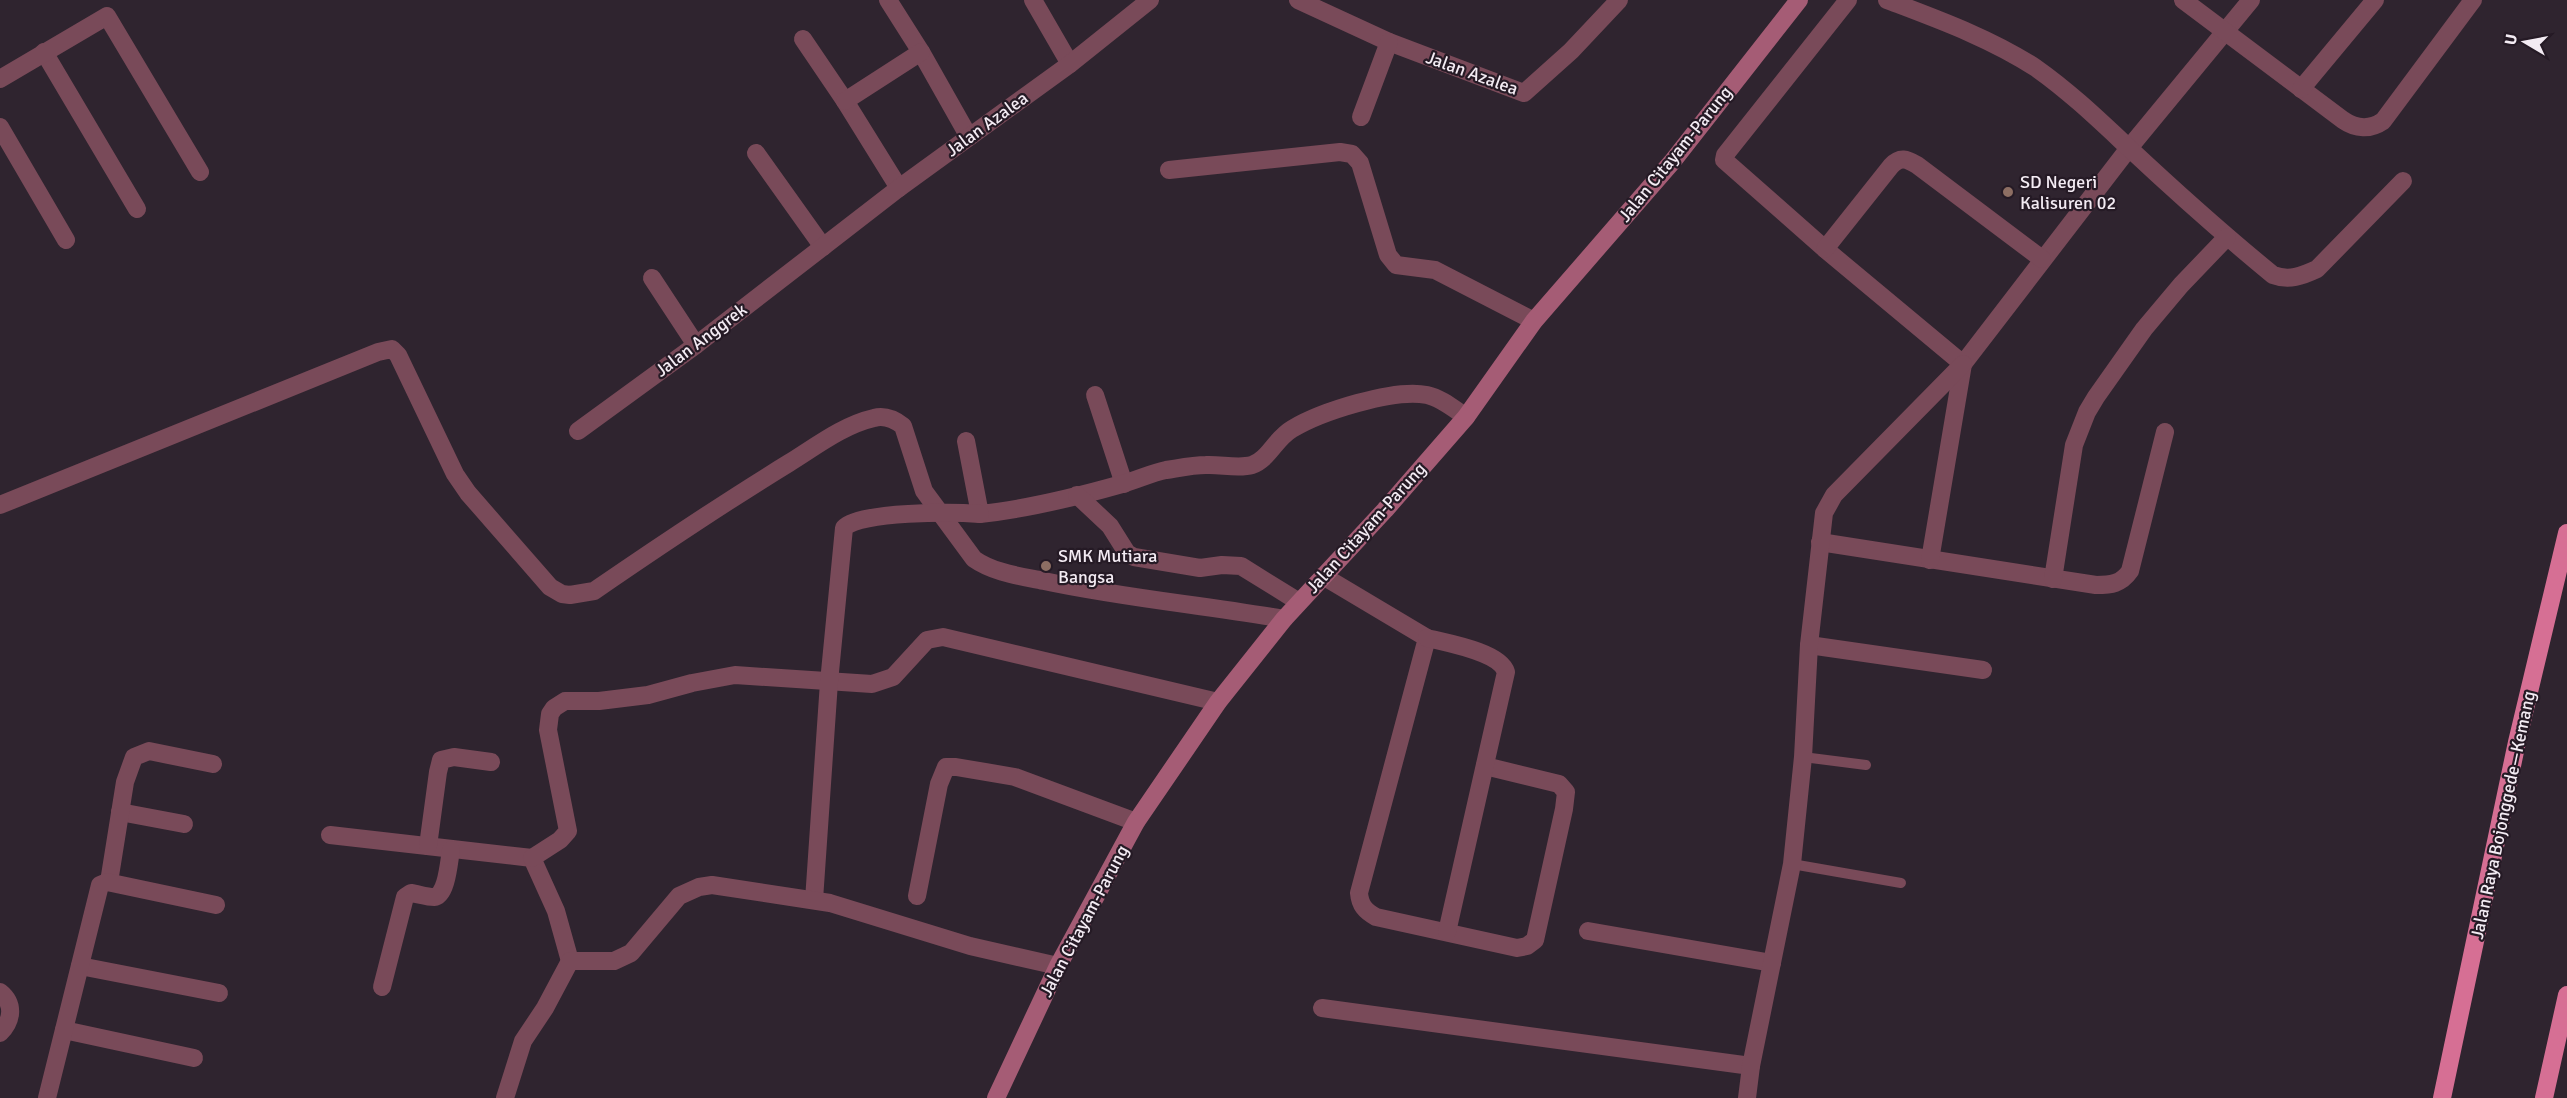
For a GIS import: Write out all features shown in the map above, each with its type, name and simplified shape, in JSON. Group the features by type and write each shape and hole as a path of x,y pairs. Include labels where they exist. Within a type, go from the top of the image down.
{"highway":[{"name":"Jalan Raya Bojonggede—Kemang","path":"2442,1098 2517,742 2567,533"},
{"path":"2544,1098 2567,995"}],"main road":[{"name":"Jalan Citayam-Parung","path":"996,1098 1058,966 1136,822 1218,702 1284,619 1385,510 1466,417 1534,321 1672,162 1799,0"}],"street":[{"path":"888,0 921,52 969,137"},
{"path":"1033,0 1070,64"},
{"name":"Jalan Azalea","path":"823,247 898,188 1070,64 1150,0"},
{"name":"Jalan Azalea","path":"1298,0 1389,42 1524,93 1571,51 1610,2"},
{"path":"1848,0 1724,159 1726,164 1825,249 1963,364"},
{"path":"1887,0 1951,25 2021,59 2075,97 2227,237 2272,274 2291,278 2303,276 2317,269 2403,181"},
{"path":"2183,0 2349,124 2369,128 2383,120 2474,0"},
{"path":"1747,1098 1751,1066 1792,864 1803,757 1809,645 1824,513 1834,495 1963,364 2129,148 2251,0"},
{"path":"2301,90 2375,0"},
{"path":"0,79 107,16 200,172"},
{"path":"803,39 845,101 898,188"},
{"path":"1362,117 1389,42"},
{"path":"44,52 137,209"},
{"path":"845,101 921,52"},
{"path":"0,128 66,240"},
{"path":"1169,170 1340,152 1352,153 1360,163 1388,255 1396,265 1435,270 1534,321"},
{"path":"756,153 823,247"},
{"path":"1825,249 1896,160 1902,159 1917,165 2042,260"},
{"path":"2052,579 2074,445 2087,412 2104,383 2144,329 2181,285 2227,237"},
{"name":"Jalan Anggrek","path":"578,431 696,345 823,247"},
{"path":"652,278 696,345"},
{"path":"0,505 378,352 392,349 398,355 454,474 525,561 550,586 562,594 578,595 594,591 703,515 840,432 874,418 894,418 903,426 924,491 974,559 984,566 1105,593 1284,619"},
{"path":"1930,560 1963,364"},
{"path":"1095,395 1124,484"},
{"path":"814,900 829,682 844,528 856,519 938,512 980,514 1025,507 1124,484 1163,471 1205,465 1249,466 1261,461 1275,443 1306,422 1387,395 1427,395 1439,399 1466,417"},
{"path":"1820,542 2052,579 2096,585 2117,583 2124,579 2130,571 2165,432"},
{"path":"966,441 980,514"},
{"path":"1077,495 1110,526 1127,553 1134,557 1200,568 1222,565 1241,566 1299,602"},
{"path":"1323,576 1427,638 1494,658 1504,666 1505,682 1447,932"},
{"path":"330,835 532,858 560,840 568,831 548,730 550,714 558,704 565,701 599,702 648,695 692,683 735,675 872,684 893,677 927,640 943,637 1218,702"},
{"path":"1427,638 1359,893 1362,906 1376,917 1517,948 1530,943 1537,933 1566,792 1559,784 1485,766"},
{"path":"1809,645 1983,670"},
{"path":"109,882 128,767 138,754 149,751 213,764"},
{"path":"428,846 441,760 454,757 491,762"},
{"path":"917,896 939,784 946,767 1015,777 1136,822"},
{"path":"120,812 184,824"},
{"path":"382,987 405,897 411,893 440,896 444,889 451,850"},
{"path":"505,1098 523,1041 545,1008 570,961 556,911 532,858"},
{"path":"47,1098 98,889 102,883 109,882 216,905"},
{"path":"570,961 614,961 630,953 679,896 699,887 712,885 814,900 970,946 1058,966"},
{"path":"1588,931 1772,963"},
{"path":"80,966 219,993"},
{"path":"0,992 9,1002 10,1010 6,1026 0,1033"},
{"path":"1322,1008 1751,1066"},
{"path":"64,1030 194,1058"}],"lane":[{"path":"1803,757 1866,765"},
{"path":"1792,864 1901,883"}],"place":[{"name":"SD Negeri Kalisuren 02","path":"2008,192"},
{"name":"SMK Mutiara Bangsa","path":"1046,566"}]}
